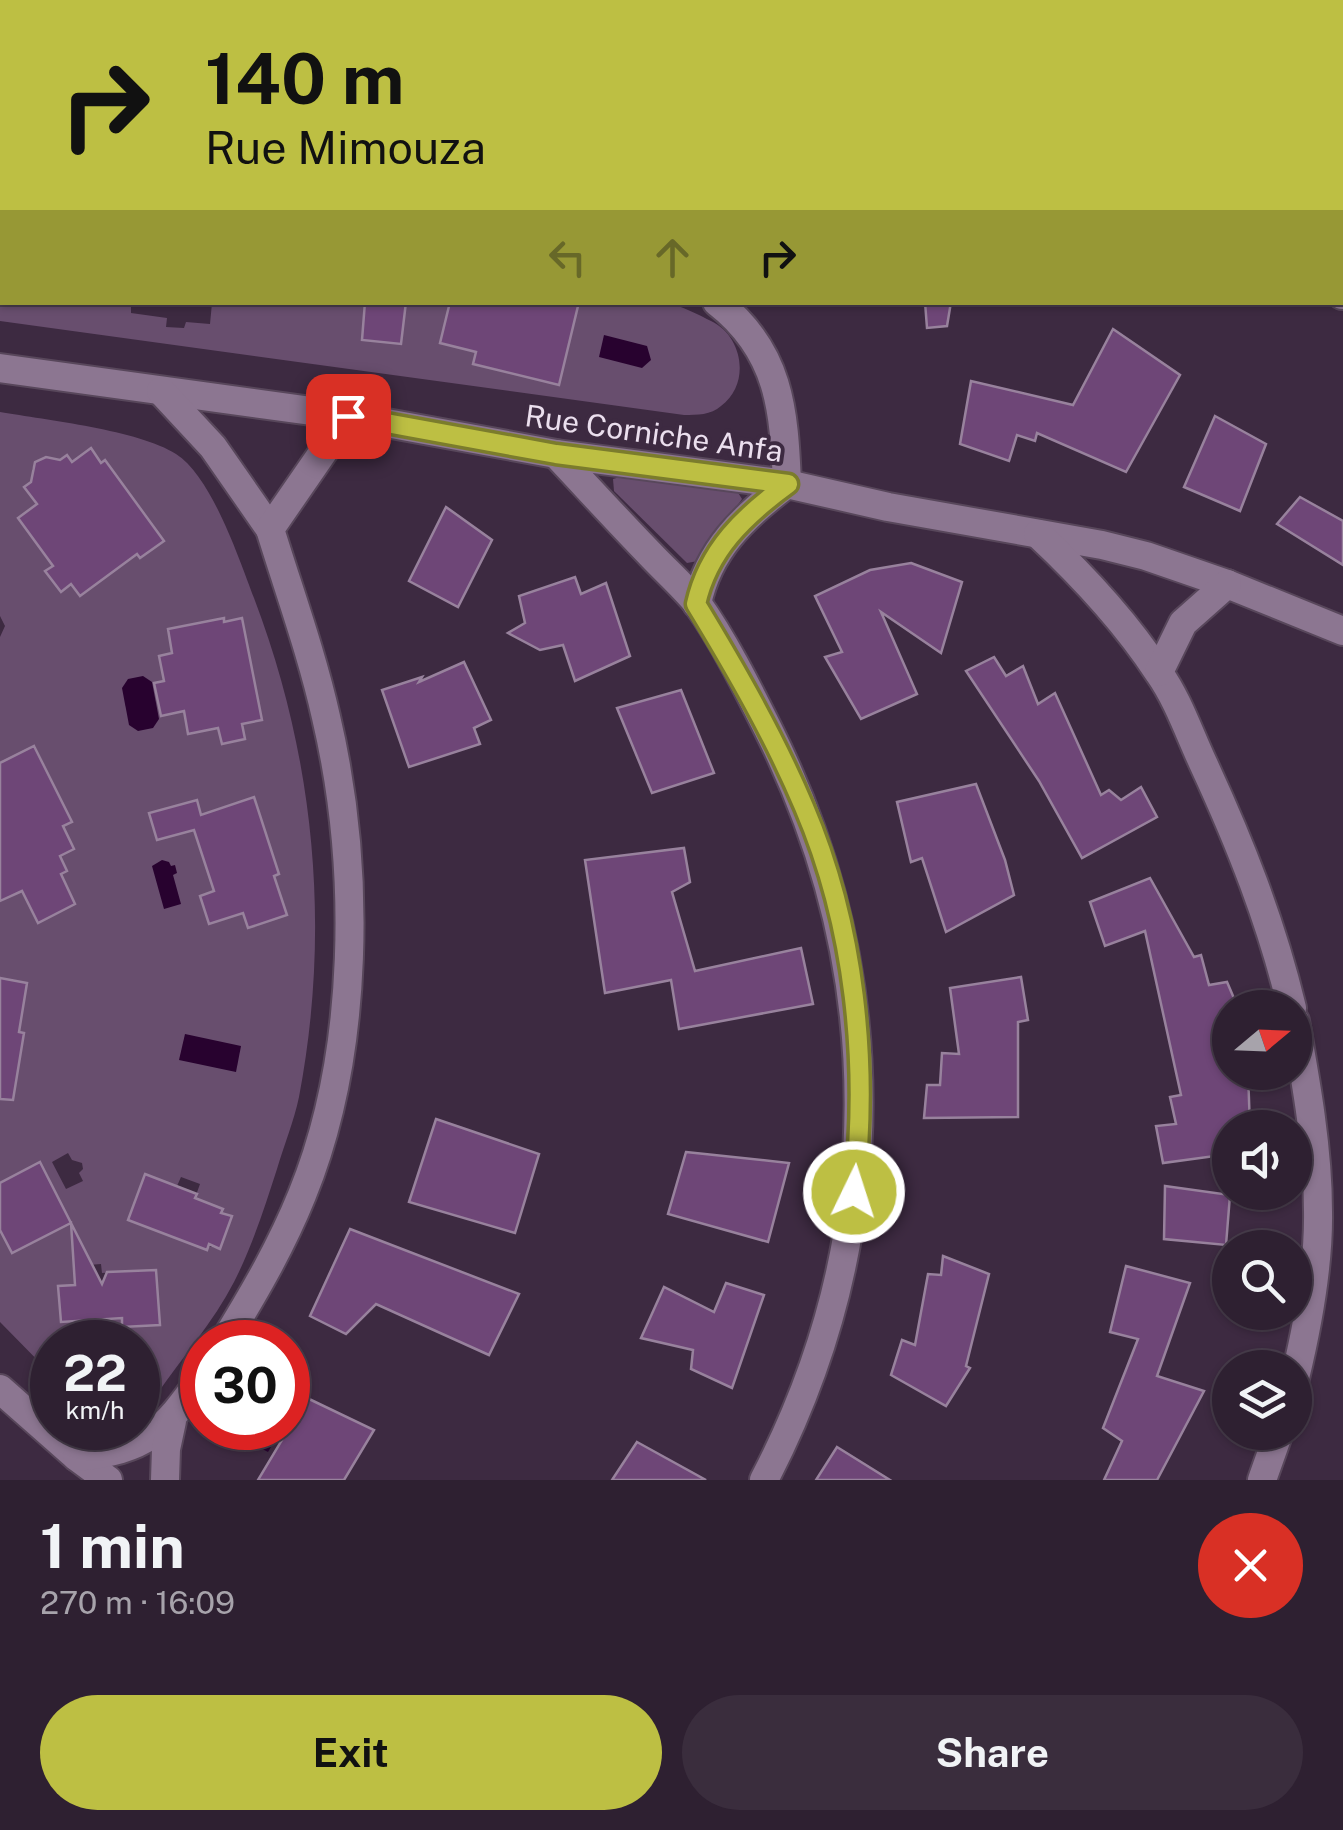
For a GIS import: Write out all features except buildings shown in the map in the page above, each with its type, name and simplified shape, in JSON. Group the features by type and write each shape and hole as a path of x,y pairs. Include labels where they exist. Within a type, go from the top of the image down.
{"street":[{"path":"696,604 702,575 715,554 752,510 788,484 780,406 772,372 757,342 721,305"},
{"name":"Rue Corniche Anfa","path":"0,368 348,416 556,454 788,484 1146,556 1343,631"},
{"path":"160,391 213,447 270,528 327,719 345,838 345,1024 334,1095 303,1194 266,1274 238,1320"},
{"path":"270,528 348,416"},
{"path":"556,454 696,604 745,684 806,811 838,916 856,1016 857,1165 843,1267 810,1381 764,1480"},
{"path":"1037,534 1086,579 1159,672 1244,854 1275,938 1288,990"},
{"path":"1159,672 1183,622 1227,584"},
{"path":"1301,1350 1318,1212 1306,1090"},
{"path":"0,1390 108,1480"},
{"path":"165,1480 166,1449 172,1421 180,1409"},
{"path":"77,1457 124,1448 172,1421"},
{"path":"1262,1480 1273,1450"}],"shaded area":[{"path":"0,305 131,305 131,313 167,318 166,327 184,328 186,322 210,324 212,305 344,305 365,307 362,340 401,344 406,305 450,305 441,343 476,352 473,363 578,306 574,305 676,305 722,328 736,349 739,373 737,386 717,409 684,415 0,321"},
{"path":"604,335 647,346 651,360 642,368 599,357"},
{"path":"0,412 139,438 176,454 189,465 213,499 241,562 275,658 291,720 303,782 315,907 309,1034 297,1106 258,1226 234,1282 210,1320 180,1320 180,1362 160,1390 156,1270 102,1273 101,1264 75,1266 75,1285 59,1286 61,1320 30,1320 30,1353 0,1322 0,1230 12,1253 71,1223 41,1163 0,1183 0,1096 18,1072 24,1034 19,1032 27,984 0,978 0,901 22,891 38,922 75,903 61,874 67,871 60,856 63,826 72,822 35,746 0,763 0,637 5,626 0,616","holes":["91,449 101,463 105,460 118,478 115,482 129,493 164,541 141,558 134,550 81,596 71,584 61,592 46,572 53,566 18,518 37,504 32,470 35,462 46,457 56,463 67,455 72,462","223,618 224,622 242,618 262,720 242,724 244,739 222,744 218,728 189,733 184,711 161,715 154,684 164,681 172,653 168,629","68,1153 72,1160 82,1163 79,1173 83,1181 66,1189 52,1162","145,1175 177,1186 181,1177 200,1184 195,1198 232,1216 219,1248 187,1243 128,1220"]},
{"path":"613,479 737,491 742,499 698,561 687,563 614,491"},
{"path":"143,676 152,682 159,719 153,728 138,731 129,725 122,688 128,679"},
{"path":"162,860 175,865 177,873 173,875 181,904 164,909 152,866"},
{"path":"185,1034 241,1046 236,1072 179,1060"}],"route":[{"path":"348,416 556,454 788,484 752,510 715,554 702,575 696,604 745,684 786,765 806,811 838,916 849,966 859,1062 854,1192"}]}
